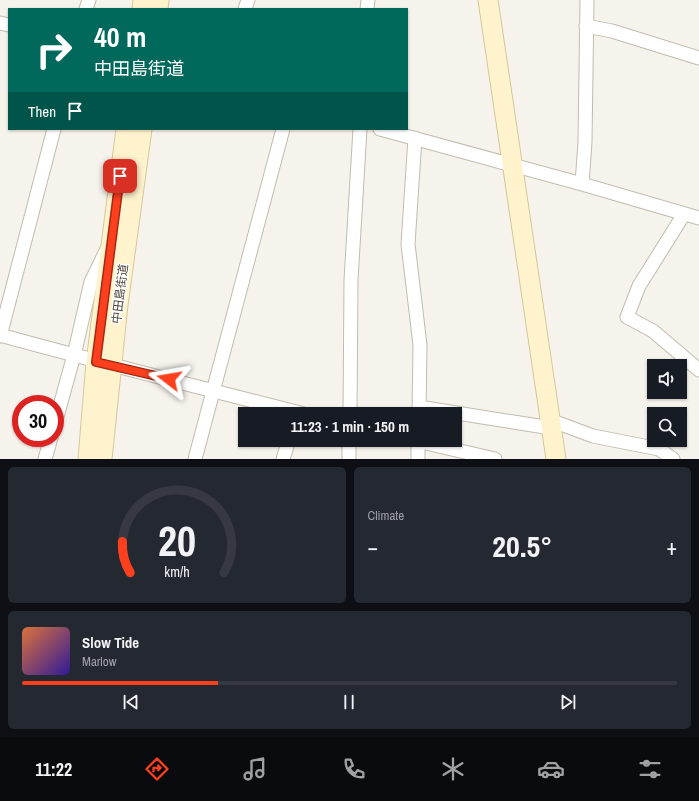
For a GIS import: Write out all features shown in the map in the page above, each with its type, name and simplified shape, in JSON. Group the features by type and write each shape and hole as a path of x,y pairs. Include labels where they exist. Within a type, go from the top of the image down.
{"street":[{"path":"488,0 556,459"},
{"path":"582,184 585,142 587,0"},
{"path":"586,26 612,31 699,58"},
{"path":"54,130 0,335 277,407"},
{"name":"中田島街道","path":"102,459 103,363 112,238 126,130"},
{"name":"中田島街道","path":"88,459 142,130"},
{"path":"194,459 283,130"},
{"path":"350,407 351,280 360,130"},
{"path":"384,130 582,184 699,218"},
{"path":"415,138 408,244 420,345 419,407"},
{"path":"684,214 638,286 627,317 653,331 699,370"},
{"path":"63,395 91,282 112,238"},
{"path":"462,415 551,424 593,436 659,449 673,459"},
{"path":"45,459 48,447"},
{"path":"283,459 286,447"},
{"path":"349,447 349,459"},
{"path":"417,447 418,459"},
{"path":"446,447 495,459"}],"route":[{"path":"120,176 96,362 169,379"}]}
